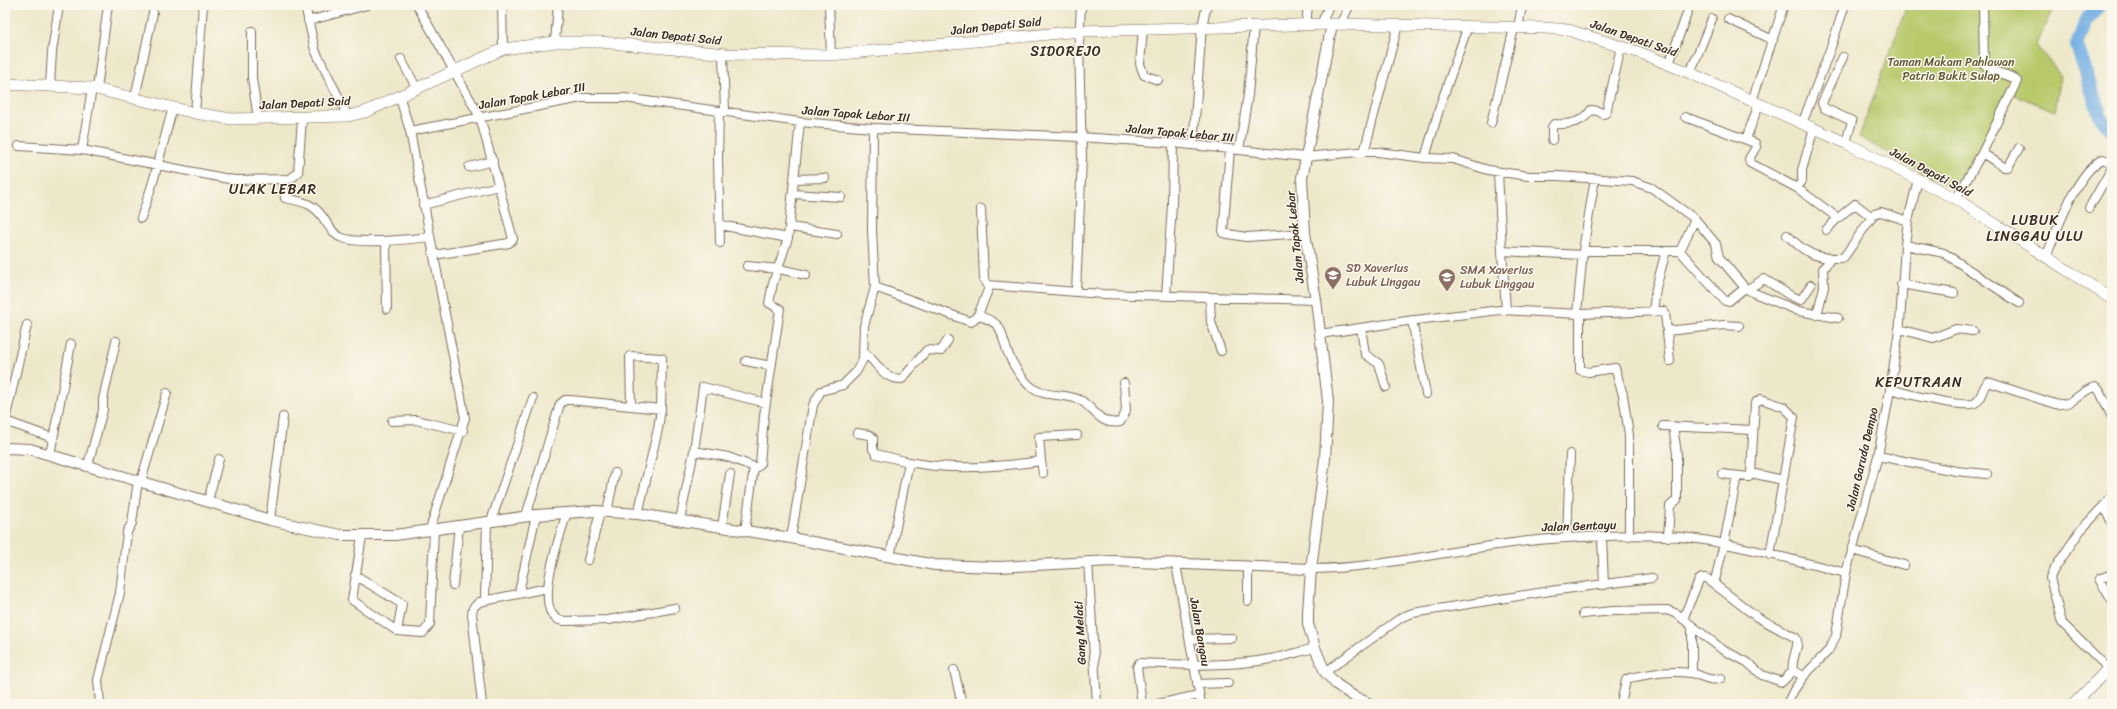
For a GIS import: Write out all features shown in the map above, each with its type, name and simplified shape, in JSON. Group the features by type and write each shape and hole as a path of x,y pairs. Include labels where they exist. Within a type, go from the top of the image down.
{"main road":[{"name":"Jalan Depati Said","path":"5,84 94,88 195,113 232,119 302,119 348,116 376,107 416,87 503,49 555,42 608,43 723,54 831,55 1080,31 1202,26 1331,24 1468,26 1568,30 1669,64 1802,124 1846,142 1956,199 2112,299"},
{"path":"2074,704 2111,669"}],"street":[{"path":"50,86 52,52 59,5"},
{"path":"82,150 108,5"},
{"path":"195,113 203,5"},
{"path":"305,5 315,50 348,116"},
{"path":"308,21 367,5"},
{"path":"418,5 480,117 513,239 512,242 434,255"},
{"path":"502,5 503,49"},
{"path":"555,42 558,5"},
{"path":"829,5 831,55"},
{"path":"1076,291 1082,158 1081,5"},
{"path":"1193,145 1202,26 1207,5"},
{"path":"1306,24 1308,5"},
{"path":"1329,5 1331,24"},
{"path":"1331,24 1350,5"},
{"path":"1491,124 1522,5"},
{"path":"1669,64 1690,5"},
{"path":"1746,139 1784,5"},
{"path":"1802,124 1831,47 1844,5"},
{"path":"1956,199 1982,153 2017,81 2013,77 1989,70 1984,64 1983,5"},
{"path":"134,98 153,13"},
{"path":"1690,73 1712,19"},
{"path":"1728,19 1773,40"},
{"name":"Jalan Tapak Lebar","path":"1325,672 1315,648 1308,618 1311,569 1325,459 1328,402 1316,300 1305,233 1302,178 1331,24"},
{"path":"1239,150 1248,95 1254,25"},
{"path":"1364,152 1398,25"},
{"path":"1425,158 1441,103 1468,26"},
{"path":"1143,29 1140,64 1144,75 1158,80"},
{"path":"252,32 252,78 258,119"},
{"path":"1552,140 1552,127 1554,124 1568,125 1587,117 1591,110 1598,111 1603,114 1606,113 1621,47"},
{"path":"720,243 718,159 722,111 723,54"},
{"path":"1843,57 1822,103 1824,108 1852,121 1846,142"},
{"path":"401,59 416,87"},
{"path":"362,536 352,600 397,630 419,633 426,632 428,628 432,529 465,418 410,131 400,95"},
{"name":"Jalan Tapak Lebar III","path":"410,131 581,98 624,98 800,122 873,128 1081,137 1173,143 1305,157 1364,152 1453,159 1498,172 1528,176 1595,178 1632,181 1652,188 1695,219 1716,244 1719,257 1746,288"},
{"path":"141,218 173,107"},
{"path":"1685,117 1755,143 1756,147 1749,159 1750,163 1797,188 1838,218"},
{"path":"19,146 82,150 234,180 283,179 293,178 298,173 302,119"},
{"path":"694,451 728,457 754,466 758,466 761,462 766,403 780,309 769,303 773,284 779,269 790,227 800,122"},
{"path":"791,538 813,406 821,391 839,386 850,378 859,367 864,352 864,326 875,287 872,230 873,128"},
{"path":"1797,188 1802,181 1802,170 1814,128"},
{"path":"1166,296 1172,213 1173,143"},
{"path":"1982,153 2004,167 2008,167 2019,148"},
{"path":"1230,150 1223,233 1246,236 1305,233"},
{"path":"2046,256 2077,186 2098,162 2103,159 2112,163"},
{"path":"469,167 493,161"},
{"path":"2088,208 2112,168"},
{"path":"1498,172 1506,310"},
{"path":"795,179 824,178"},
{"path":"1595,178 1583,253 1579,314 1580,370 1588,372 1615,368 1623,395 1630,436 1629,536"},
{"path":"283,179 285,198 302,200 320,214 337,235 344,238 386,242 430,237"},
{"name":"Jalan Garuda Dempo","path":"1786,704 1804,676 1828,651 1836,636 1846,573 1878,456 1899,330 1901,284 1908,221 1918,179"},
{"path":"423,205 498,186"},
{"path":"794,194 841,197"},
{"path":"1826,230 1854,204 1872,217"},
{"path":"981,209 984,279 990,285 1102,294 1316,300"},
{"path":"1787,235 1802,250 1813,255 1831,258 1844,257 1874,214 1881,212 1908,221"},
{"path":"1680,251 1695,219"},
{"path":"720,225 788,238"},
{"path":"790,227 837,234"},
{"path":"386,242 387,309"},
{"path":"1905,245 1944,253 2019,303"},
{"path":"1502,251 1583,253 1607,253 1630,250 1680,251 1725,301 1729,301 1746,288 1764,278 1791,296 1801,300"},
{"path":"1653,312 1658,278 1666,251"},
{"path":"1817,315 1824,287 1822,269 1831,258"},
{"path":"747,266 779,269 806,275"},
{"path":"1901,284 1954,293"},
{"path":"875,287 971,322 978,315 990,285"},
{"path":"1799,310 1801,300 1810,285"},
{"path":"1746,288 1799,310 1817,315 1838,318"},
{"path":"1210,298 1211,322 1221,351"},
{"path":"1320,334 1412,320 1506,310 1579,314 1665,312 1670,361"},
{"path":"978,315 997,325 1001,331 1010,358 1029,385 1036,391 1075,398 1083,402 1104,421 1113,423 1120,422 1124,416 1124,383"},
{"path":"1412,320 1426,394"},
{"path":"27,325 5,421 53,438"},
{"path":"1668,331 1717,325 1738,326"},
{"path":"1361,328 1365,354 1379,364 1386,387"},
{"path":"1899,330 1933,338 1956,329 1973,331"},
{"path":"864,352 884,375 895,379 902,379 927,350 942,351 948,340"},
{"path":"88,465 103,410 103,399 116,341"},
{"path":"50,455 71,344"},
{"path":"631,406 630,356 658,357 663,361 661,409 658,429 638,514"},
{"path":"746,361 771,366"},
{"path":"1890,389 1929,400 1972,404 1978,400 1988,382 2061,405 2070,404 2083,392 2095,386 2112,417"},
{"path":"680,520 694,451 703,387 766,403"},
{"path":"100,704 98,680 120,593 127,532 132,523 139,480 167,393"},
{"path":"485,600 489,522 533,398"},
{"path":"1722,474 1749,477 1752,473 1753,430 1757,401 1761,399 1784,407 1792,414 1794,417 1770,555"},
{"path":"519,592 531,516 560,404 565,400 661,409"},
{"path":"270,520 282,416"},
{"path":"392,421 416,420 462,431"},
{"path":"1663,426 1753,430"},
{"path":"1668,537 1670,506 1677,500 1677,454 1673,426"},
{"path":"857,433 870,435 873,438 873,449 876,454 909,462 969,469 996,468 1041,461"},
{"path":"1043,473 1039,437 1077,435"},
{"path":"5,448 30,449 270,520 331,534 362,536 395,534 567,512 604,512 638,514 680,520 791,538 935,565 999,567 1088,562 1311,569"},
{"path":"1567,538 1570,454"},
{"path":"1878,456 1956,471 1987,474"},
{"path":"208,501 219,459"},
{"path":"890,557 909,462"},
{"path":"745,531 754,466"},
{"path":"588,560 615,473"},
{"path":"1752,473 1783,480"},
{"path":"722,528 730,474"},
{"path":"1714,584 1724,544 1737,476"},
{"path":"2111,669 2062,623 2050,578 2074,540 2112,497"},
{"path":"2104,506 2112,523"},
{"path":"567,512 546,588 551,612 560,621 608,620 675,608"},
{"path":"453,585 459,525"},
{"name":"Jalan Gentayu","path":"1311,569 1365,566 1505,543 1567,538 1629,536 1689,538 1724,544 1846,573"},
{"path":"1602,537 1604,585"},
{"path":"1852,550 1904,565"},
{"name":"Gang Melati","path":"1088,562 1097,704"},
{"name":"Jalan Bangau","path":"1176,564 1201,704"},
{"path":"1248,566 1248,601"},
{"path":"2112,574 2099,579 2112,601"},
{"path":"355,575 402,604 397,630"},
{"path":"1370,704 1353,696 1336,684 1325,672 1402,617 1413,613 1550,591 1652,578"},
{"path":"1683,619 1699,580 1706,578 1760,620 1796,638 1798,645 1791,661 1793,671"},
{"path":"482,704 472,614 477,603 519,592 546,588"},
{"path":"1583,614 1662,609 1672,612 1683,619 1692,628 1726,652 1747,662 1762,675 1782,682 1793,671"},
{"path":"1692,628 1692,673"},
{"path":"1190,639 1232,638"},
{"path":"1142,704 1138,664 1194,665 1276,658 1315,648"},
{"path":"954,670 962,704"},
{"path":"1621,704 1626,680 1630,678 1675,671 1692,673 1709,679 1720,678"},
{"path":"1793,671 1804,676"},
{"path":"1197,684 1228,682"},
{"path":"1158,704 1199,695"}],"green space":[{"name":"Taman Makam Pahlawan Patria Bukit Sulap","path":"1907,5 2056,5 2036,45 2061,76 2055,111 2010,93 1957,191 1859,137"}],"waterway":[{"path":"2099,5 2086,20 2077,46 2101,118 2112,129"}],"place":[{"name":"SD Xaverius Lubuk Linggau","path":"1333,290"},
{"name":"SMA Xaverius Lubuk Linggau","path":"1447,292"}],"district":[{"name":"SIDOREJO","path":"1066,51"},
{"name":"ULAK LEBAR","path":"273,189"},
{"name":"LUBUK LINGGAU ULU","path":"2035,228"},
{"name":"KEPUTRAAN","path":"1919,382"}]}
